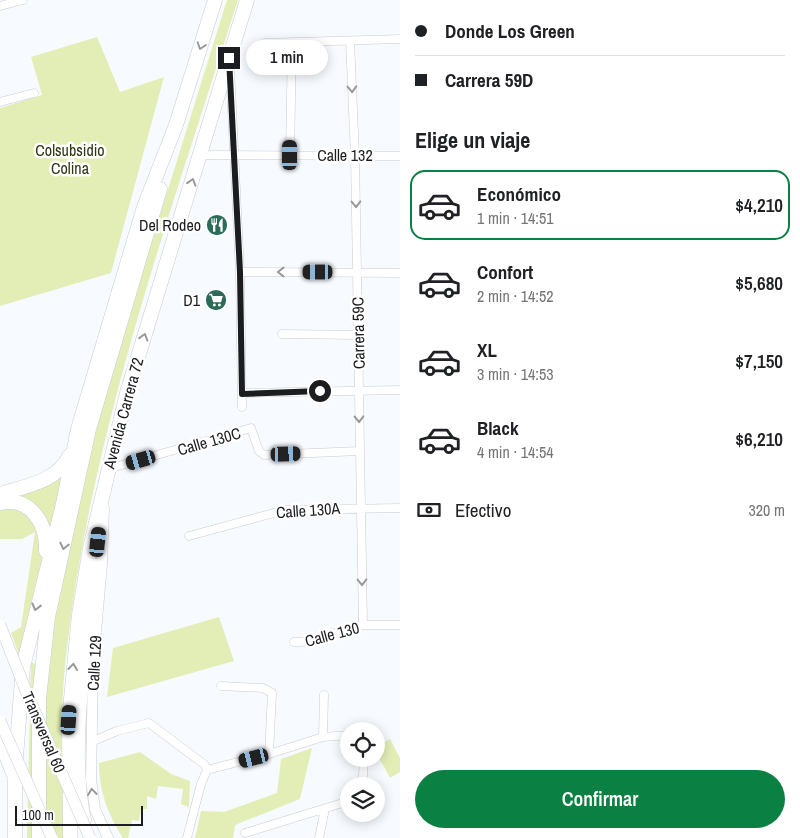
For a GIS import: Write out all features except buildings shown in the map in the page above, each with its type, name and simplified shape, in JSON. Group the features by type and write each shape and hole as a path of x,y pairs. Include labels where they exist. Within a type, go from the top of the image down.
{"highway":[{"name":"Avenida Carrera 72","path":"38,838 39,698 48,617 89,429 154,209 176,125 215,0"},
{"name":"Avenida Carrera 72","path":"70,838 68,757 73,667 84,580 127,393 247,0"},
{"name":"Avenida Carrera 72","path":"15,838 19,788 19,708 26,650 63,504 87,395 144,207 176,125"},
{"path":"0,494 53,476 67,461 76,440"},
{"path":"88,834 80,798 78,774 81,698 105,486"},
{"path":"0,503 19,503 38,516 46,533 44,574"},
{"path":"0,740 19,788 22,838"}],"main road":[{"name":"Calle 129","path":"105,486 102,564 93,666 91,742 93,799 108,838"},
{"name":"Transversal 60","path":"0,625 31,704 88,834"},
{"path":"0,721 52,838"}],"street":[{"path":"0,6 23,0"},
{"path":"264,43 400,40"},
{"name":"Carrera 59C","path":"350,41 355,156 363,625"},
{"path":"290,155 292,42"},
{"path":"229,58 240,272 242,407"},
{"path":"0,102 34,93"},
{"name":"Calle 132","path":"200,155 400,156"},
{"path":"240,272 400,273"},
{"path":"282,334 358,336"},
{"path":"242,394 400,390"},
{"name":"Calle 130C","path":"108,469 251,428 261,453 268,455 360,451"},
{"name":"Calle 130A","path":"189,536 285,510 400,508"},
{"name":"Calle 130","path":"294,642 302,642 363,625 400,625"},
{"path":"221,686 263,688 272,693 269,754"},
{"path":"322,737 324,695"},
{"path":"91,742 118,731 149,723 204,765 207,770"},
{"path":"207,770 269,754 322,737 340,736"},
{"path":"187,838 201,784 207,770"},
{"path":"245,833 340,804"},
{"path":"319,838 325,809"}],"green space":[{"path":"227,0 238,0 136,324 113,406 94,489 78,572 66,656 62,702 64,838 44,838 44,700 49,647 99,411"},
{"name":"Colsubsidio Colina","path":"97,37 120,92 164,77 111,273 0,306 0,108 42,95 31,57"},
{"path":"67,470 51,531 2,499"},
{"path":"10,505 36,519 43,556 19,655 11,633 21,627 35,532 22,539 0,539 0,507"},
{"path":"219,617 234,661 107,697 113,648"},
{"path":"31,662 35,664 34,838 27,838"},
{"path":"390,739 400,758 400,772 390,778 384,767 385,742"},
{"path":"312,748 300,799 235,825 233,838 195,838 201,811 224,812 277,793 281,759"},
{"path":"140,752 171,774 190,781 189,807 181,804 183,789 158,786 156,799 147,796 147,809 141,809 139,821 132,820 128,838 123,838 105,802 99,773 99,763"}],"place":[{"name":"Del Rodeo","path":"217,225"},
{"name":"D1","path":"216,300"}],"route":[{"path":"229,58 240,272 242,394 320,391"}]}
